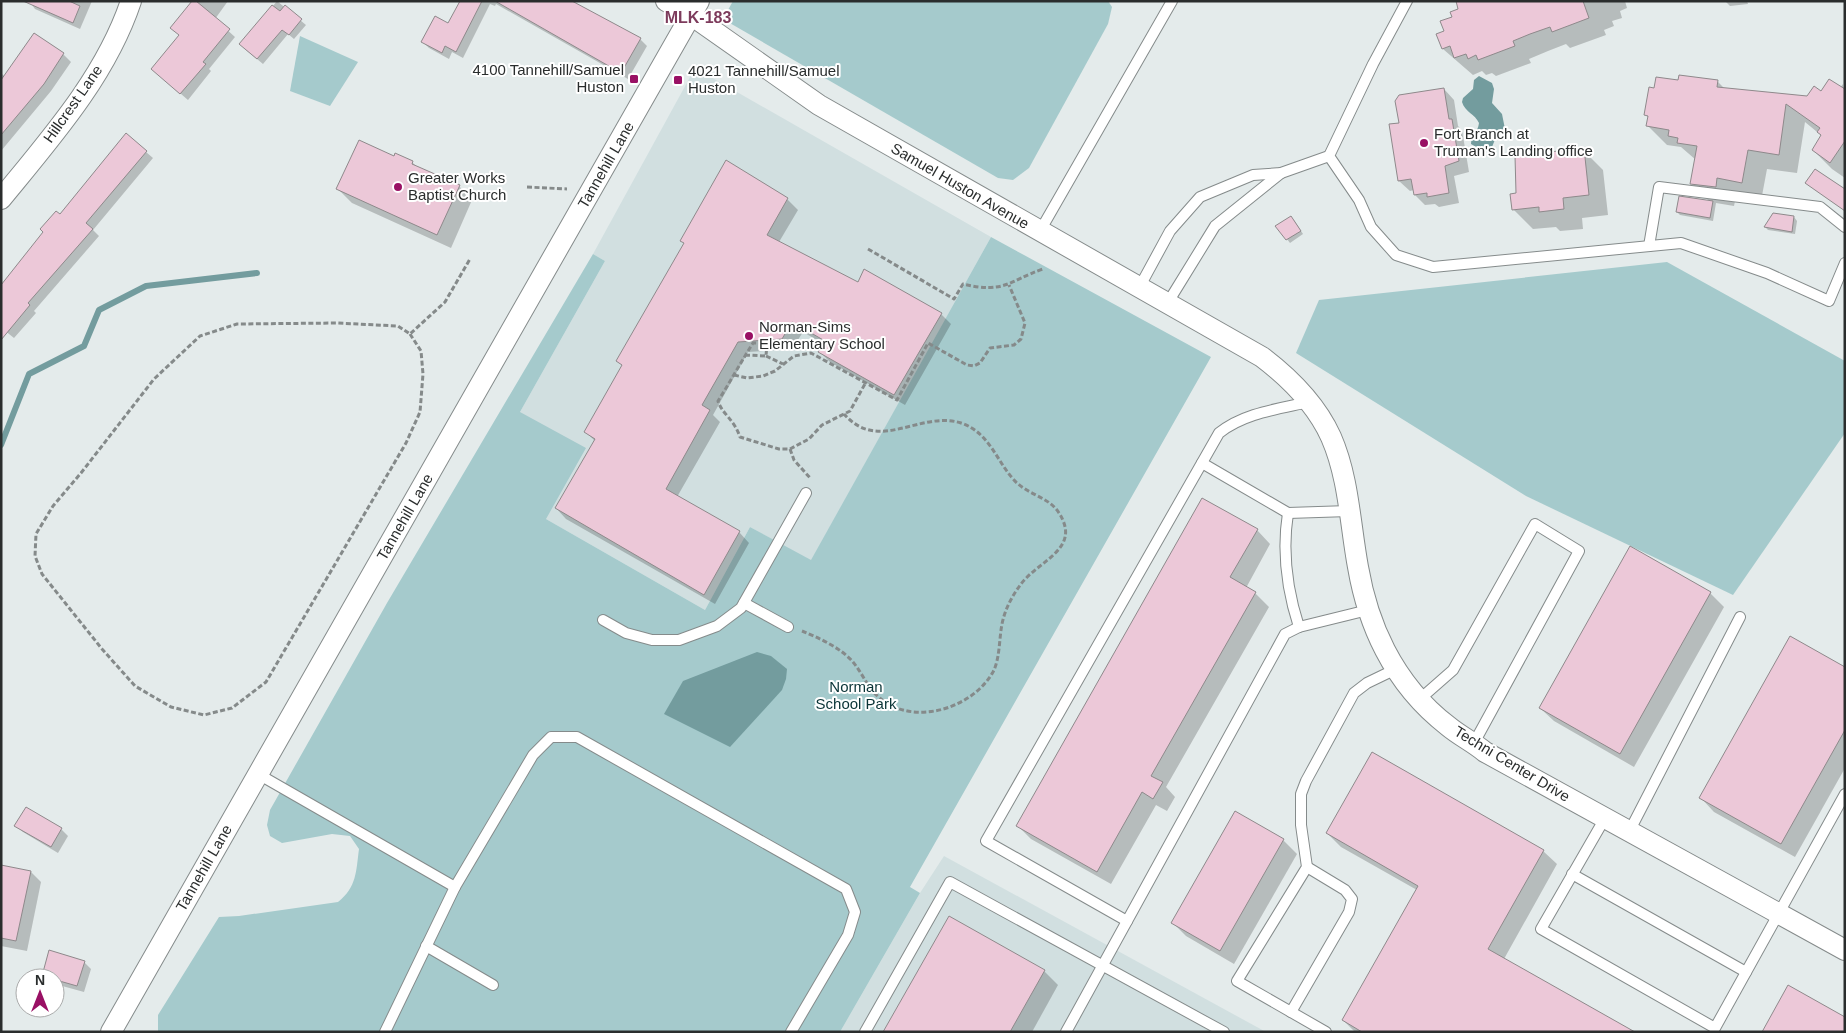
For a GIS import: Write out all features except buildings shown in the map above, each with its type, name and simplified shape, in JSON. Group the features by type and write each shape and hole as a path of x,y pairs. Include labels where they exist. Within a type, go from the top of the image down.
{"street":[{"name":"Hillcrest Lane","path":"1,199 66,120 123,25 131,1"},
{"name":"Samuel Huston Avenue","path":"666,1 695,8 819,104 1166,304 1262,357"},
{"name":"Tannehill Lane","path":"111,1032 695,8"},
{"name":"Techni Center Drive","path":"1262,357 1295,384 1323,422 1336,449 1342,470 1358,569 1368,610 1396,669 1420,699 1448,727 1485,752 1777,914 1844,948"}],"lane":[{"path":"1040,231 1172,1"},
{"path":"1138,288 1170,231 1200,197 1254,175 1281,173 1329,156 1373,64 1407,1"},
{"path":"1329,156 1359,200 1371,227 1396,255 1433,267 1681,243 1767,273 1829,301 1845,263"},
{"path":"1166,304 1214,226 1281,173"},
{"path":"1650,246 1659,187 1820,207 1845,227"},
{"path":"1127,921 986,841 1219,433 1229,425 1253,415 1309,402"},
{"path":"1202,463 1288,513 1349,511"},
{"path":"603,620 626,633 652,640 679,640 717,626 741,608 806,493"},
{"path":"1288,513 1285,534 1288,577 1293,608 1299,627"},
{"path":"1420,699 1453,670 1534,524 1579,551 1474,743"},
{"path":"744,603 788,627"},
{"path":"1066,1032 1285,634 1299,627 1368,610"},
{"path":"1629,832 1740,617"},
{"path":"1326,1032 1237,981 1307,867 1301,825 1301,794 1306,781 1354,693 1367,683 1396,669"},
{"path":"385,1032 455,887 533,755 551,737 577,738 846,889 855,912 848,936 791,1032"},
{"path":"258,774 455,887"},
{"path":"1605,818 1541,930 1715,1028 1845,794"},
{"path":"1291,1012 1349,912 1352,899 1345,890 1307,867"},
{"path":"1572,874 1746,972"},
{"path":"865,1032 950,882 1224,1032"},
{"path":"426,946 493,985"}],"path":[{"path":"527,187 567,189"},
{"path":"868,249 954,298 963,284 984,289 1009,285 1043,269"},
{"path":"410,334 445,302 470,259"},
{"path":"734,375 747,378 763,376 776,371 794,356 811,353 897,400 928,343 967,365 974,366 980,363 990,348 1014,345 1021,340 1025,324 1009,285"},
{"path":"338,323 398,326 410,334 421,351 423,374 420,412 406,443 266,682 232,708 204,716 171,706 135,686 102,649 42,574 35,556 36,534 53,506 154,379 200,336 237,324 338,323"},
{"path":"766,356 767,343 753,343 718,401 724,412 732,419 740,437 779,449 790,449 809,439 822,425 850,411 866,382"},
{"path":"746,355 766,356 783,364"},
{"path":"788,627 830,644 853,662 869,686 881,699 898,708 918,712 934,712 952,706 978,689 993,672 1002,622 1009,603 1030,573 1062,547 1066,534 1064,522 1050,502 1022,488 1009,475 991,445 978,433 962,424 945,420 924,422 896,431 878,432 863,428 850,421 844,414"},
{"path":"790,449 794,460 811,479 806,493"}],"shaded area":[{"name":"Norman-Sims Elementary School","path":"695,68 991,237 811,561 750,527 705,610 546,519 520,412 605,261 593,254"},
{"path":"1479,76 1492,83 1494,89 1492,103 1502,114 1505,129 1502,134 1496,137 1492,147 1485,152 1471,144 1479,123 1462,102 1463,98 1473,89 1474,80"},
{"path":"757,652 771,656 787,669 786,679 782,690 730,747 664,714 683,681"},
{"path":"944,856 1266,1032 840,1032 920,893"}],"green space":[{"path":"733,1 1108,1 1112,7 1108,24 1029,168 1013,180 998,178 728,22 728,10"},
{"path":"300,36 358,62 330,106 290,91"},
{"name":"Norman School Park","path":"991,237 1211,357 910,887 920,893 840,1032 158,1032 158,1015 219,917 239,916 338,902 349,890 356,871 359,849 350,836 332,834 282,843 270,836 267,825 270,810 387,603 593,254 605,261 520,412 586,448 546,519 705,610 750,527 811,560"},
{"path":"1667,262 1845,361 1845,433 1733,595 1526,496 1296,353 1319,300"}],"waterway":[{"path":"1,445 29,374 84,346 99,310 146,286 257,273"}],"place":[{"name":"4100 Tannehill/Samuel Huston","path":"634,79"},
{"name":"4021 Tannehill/Samuel Huston","path":"678,80"},
{"name":"Fort Branch at Truman's Landing office","path":"1424,143"},
{"name":"Greater Works Baptist Church","path":"398,187"},
{"name":"Norman-Sims Elementary School","path":"749,336"}],"district":[{"name":"MLK-183","path":"698,17"}]}
